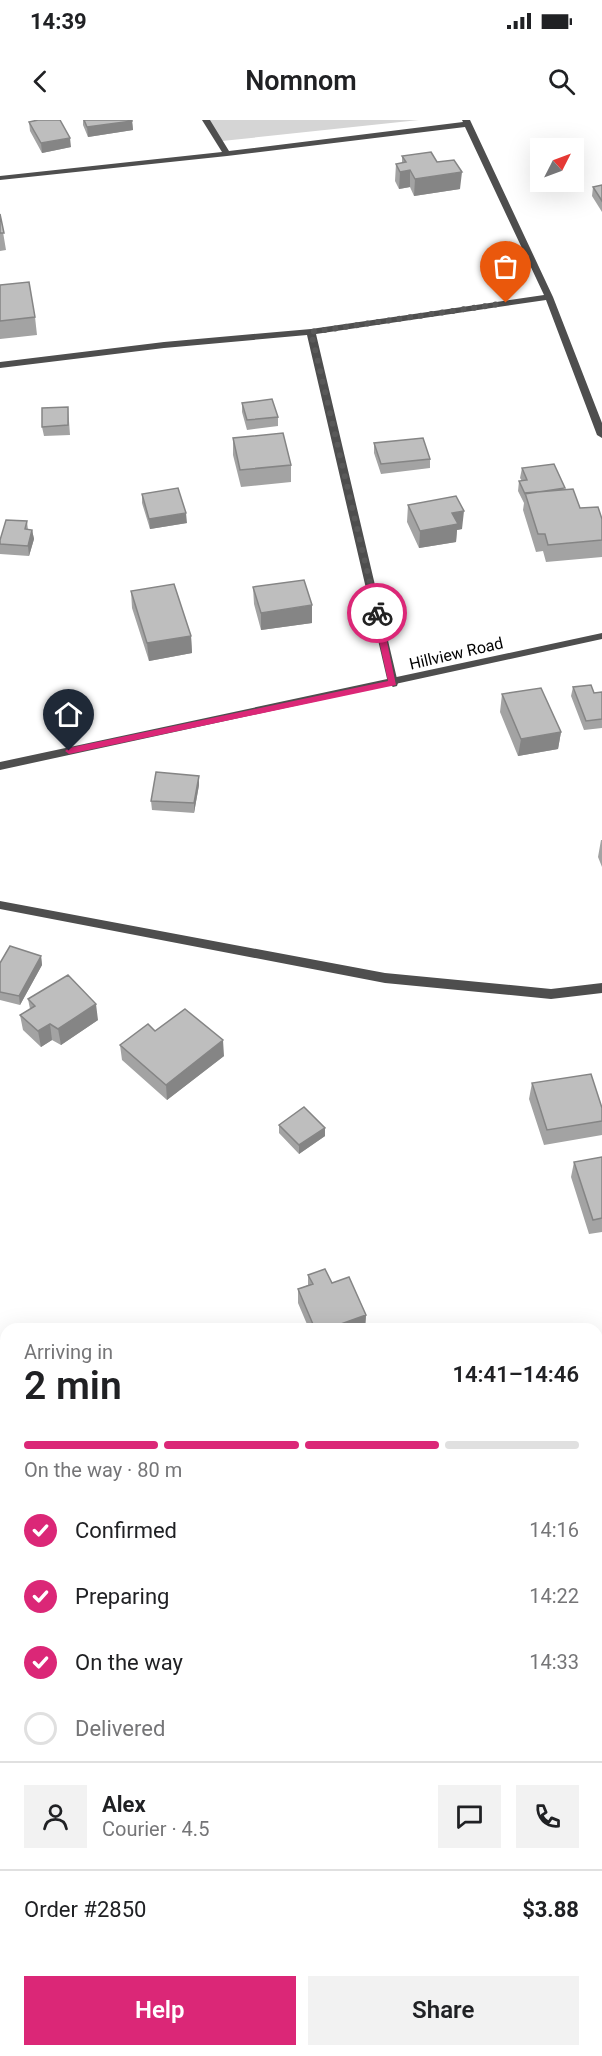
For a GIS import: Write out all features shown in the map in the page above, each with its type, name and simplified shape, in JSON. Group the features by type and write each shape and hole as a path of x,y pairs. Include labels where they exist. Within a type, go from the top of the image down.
{"street":[{"path":"206,120 227,154"},
{"path":"0,178 227,154 467,122 549,297 602,435"},
{"path":"0,365 164,345 311,332 549,297"},
{"path":"311,332 393,683"},
{"path":"591,404 602,402"},
{"name":"Hillview Road","path":"0,766 393,683 602,636"},
{"path":"0,905 385,978 551,994 602,988"}],"shaded area":[{"path":"208,120 419,120 222,141"}],"building":[{"path":"60,120 70,138 41,143 29,122"},
{"path":"84,120 132,120 132,121 87,127"},
{"path":"431,152 437,162 454,160 462,172 415,179 410,170 400,172 396,164 406,162 402,156"},
{"path":"602,185 602,201 593,187"},
{"path":"0,214 4,233 0,233"},
{"path":"29,282 35,317 0,321 0,285"},
{"path":"272,399 278,417 247,420 242,403"},
{"path":"68,407 68,425 42,427 42,408"},
{"path":"283,433 291,465 240,470 233,438"},
{"path":"423,438 430,459 381,464 374,443"},
{"path":"554,464 565,488 525,494 519,481 527,480 522,468"},
{"path":"178,488 186,513 149,519 142,494"},
{"path":"573,489 580,508 598,507 602,519 602,540 548,545 545,534 538,534 525,493"},
{"path":"456,496 464,511 452,513 458,524 420,531 408,505"},
{"path":"6,520 27,521 25,529 32,530 28,546 0,544"},
{"path":"304,580 312,605 261,613 253,587"},
{"path":"174,584 191,636 147,643 131,591"},
{"path":"591,685 594,693 602,692 602,719 586,721 573,687"},
{"path":"541,688 561,732 521,739 502,694"},
{"path":"156,772 199,776 194,803 151,801"},
{"path":"10,946 41,956 19,996 0,992 0,963"},
{"path":"68,975 96,1004 58,1029 50,1024 38,1031 20,1015 35,1006 28,999"},
{"path":"185,1009 223,1040 166,1085 120,1045 148,1024 155,1031"},
{"path":"591,1074 602,1108 602,1121 547,1130 532,1083"},
{"path":"304,1107 325,1128 299,1145 279,1125"},
{"path":"602,1157 602,1218 593,1220 574,1162"},
{"path":"325,1269 332,1283 349,1277 366,1315 344,1323 312,1323 298,1289 313,1284 308,1275"}],"way so far":[{"path":"377,613 311,332 506,303"}],"route":[{"path":"69,751 393,683 377,613"}]}
